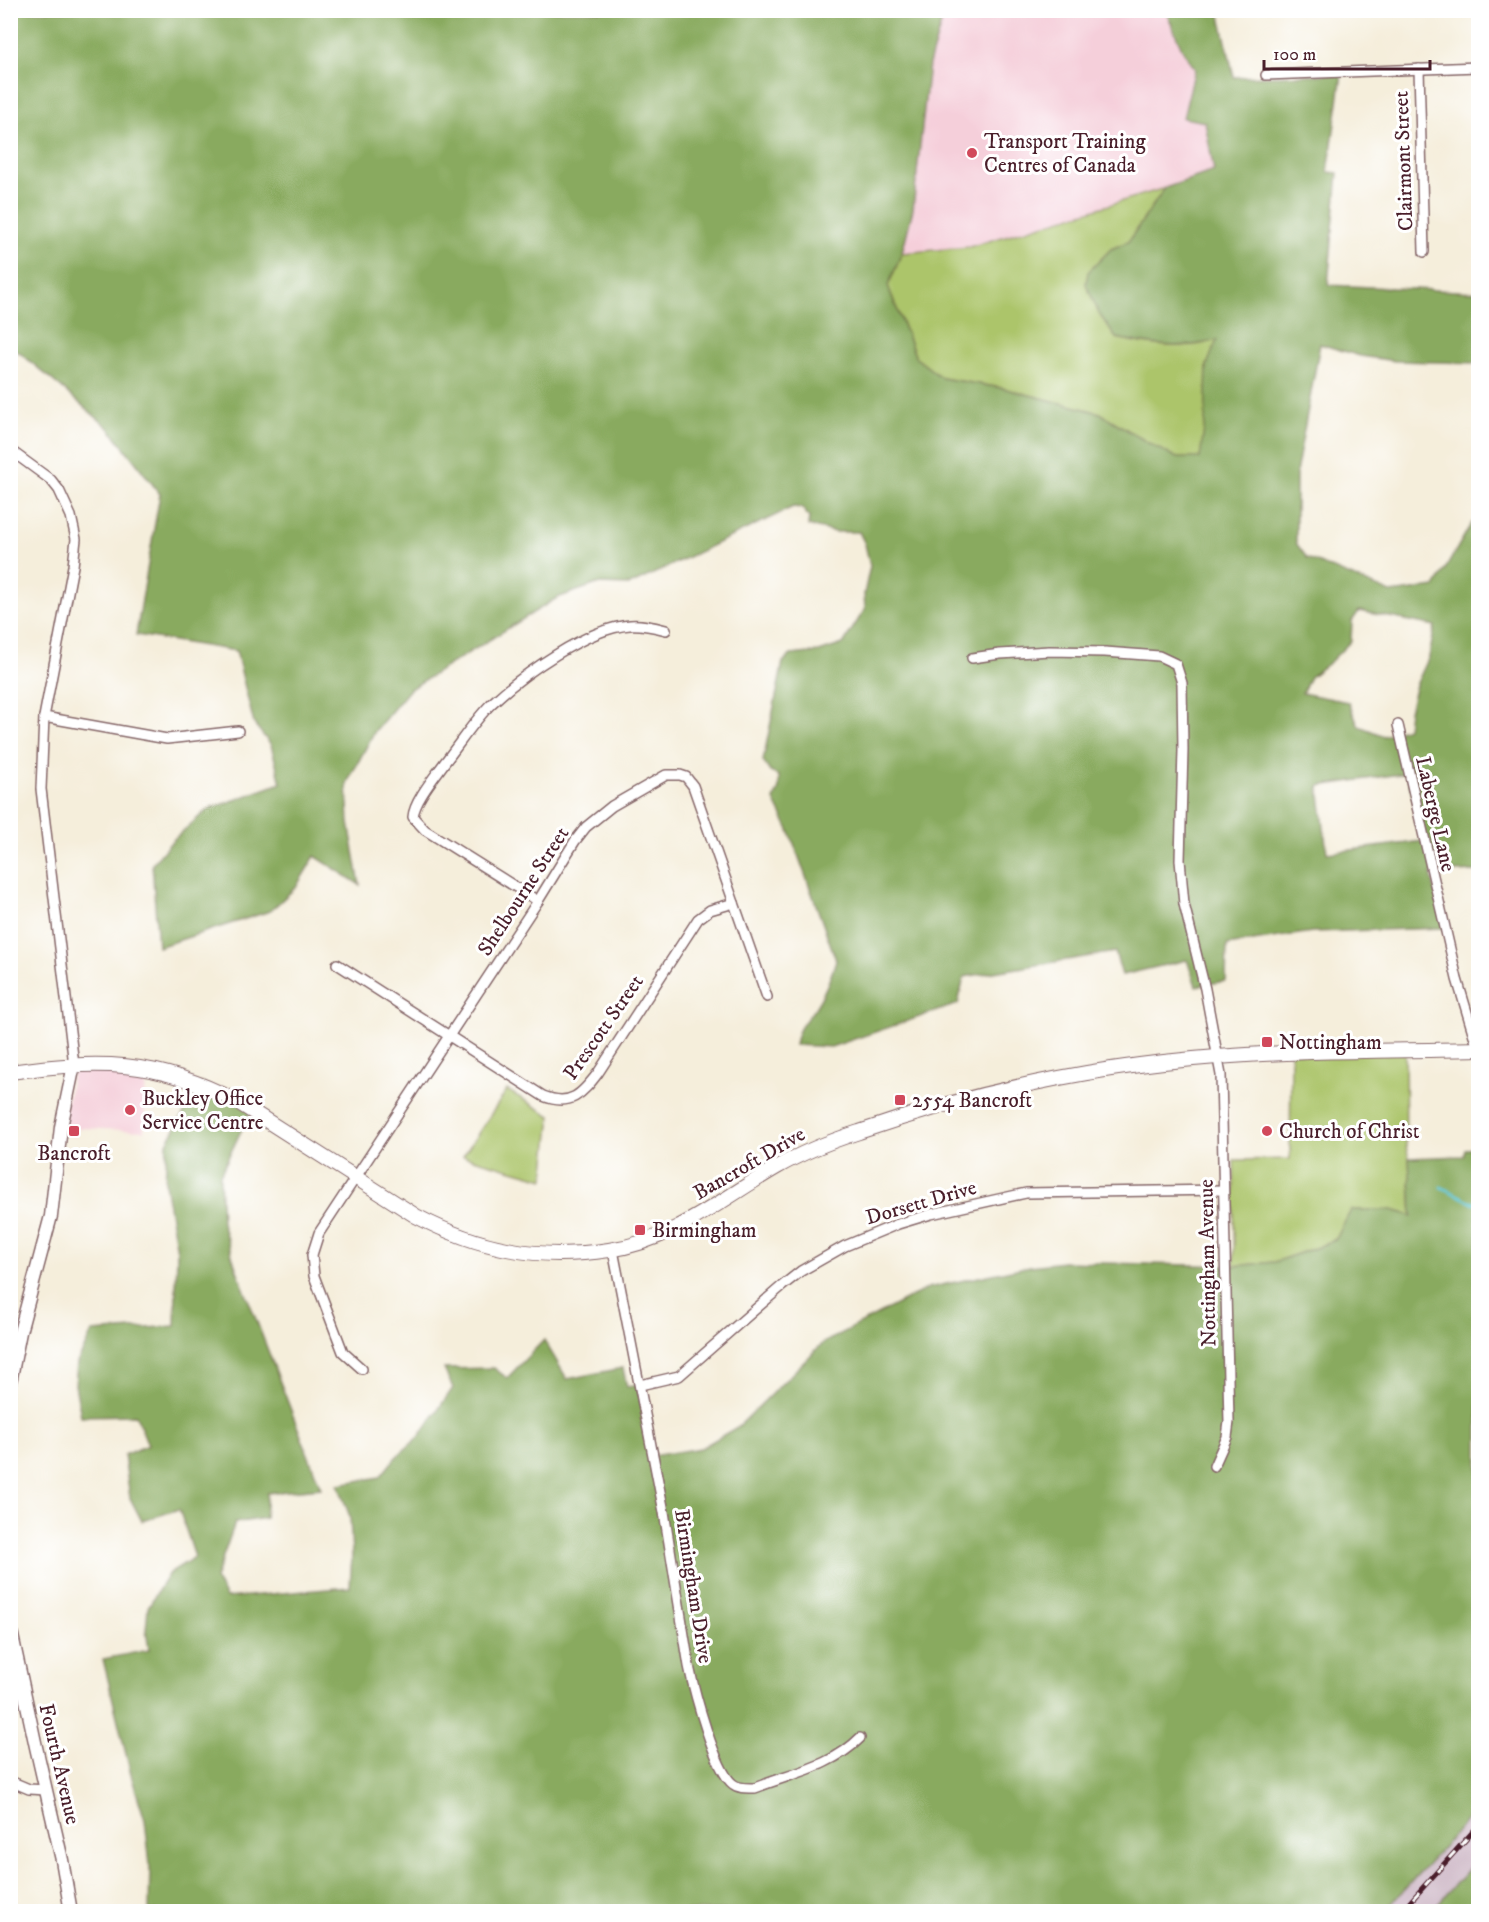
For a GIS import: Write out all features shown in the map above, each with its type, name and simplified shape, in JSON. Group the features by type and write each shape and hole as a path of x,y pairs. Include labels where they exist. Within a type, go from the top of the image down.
{"main road":[{"name":"Bancroft Drive","path":"10,1072 108,1064 148,1068 200,1084 236,1101 416,1216 446,1231 513,1251 580,1254 613,1250 671,1231 804,1153 882,1124 978,1096 1127,1068 1218,1056 1478,1049"}],"street":[{"path":"1266,75 1479,67"},
{"name":"Clairmont Street","path":"1419,69 1424,252"},
{"path":"10,450 51,480 59,490 71,516 76,539 74,566 45,717 41,789 74,1065 61,1127 51,1216 20,1332 10,1382"},
{"path":"537,901 425,830 413,817 414,810 434,777 460,742 490,706 514,684 573,645 612,628 646,625 666,630"},
{"name":"Nottingham Avenue","path":"972,658 1049,651 1159,656 1176,664 1182,683 1180,860 1184,904 1205,989 1221,1075 1229,1422 1227,1437 1214,1466"},
{"path":"45,717 167,739 238,731"},
{"name":"Laberge Lane","path":"1398,725 1449,946 1478,1049"},
{"name":"Shelbourne Street","path":"362,1370 343,1352 312,1268 319,1233 586,827 612,806 666,775 686,777 693,786 767,997"},
{"name":"Prescott Street","path":"337,964 543,1096 556,1100 574,1097 583,1092 598,1073 698,919 710,910 734,903"},
{"name":"Dorsett Drive","path":"640,1385 679,1376 801,1271 845,1246 897,1224 1026,1193 1223,1190"},
{"name":"Birmingham Drive","path":"613,1250 664,1512 689,1666 714,1750 727,1779 740,1788 755,1788 832,1759 847,1751 860,1738"},
{"name":"Fourth Avenue","path":"10,1626 71,1911"},
{"path":"10,1781 29,1789 46,1790"}],"shaded area":[{"path":"945,11 1166,11 1182,49 1195,69 1183,117 1205,122 1214,171 969,247 902,253 913,209 929,64"},
{"path":"74,1066 146,1068 144,1131 62,1127"},
{"path":"1478,1808 1478,1859 1431,1911 1385,1912"}],"green space":[{"path":"10,11 945,11 929,64 913,209 902,253 888,286 916,358 942,378 1002,388 1100,413 1177,458 1200,458 1205,421 1207,365 1217,340 1180,346 1141,343 1116,338 1099,314 1086,284 1088,272 1111,249 1128,242 1165,188 1214,171 1205,122 1183,118 1195,69 1182,49 1166,11 1219,11 1234,77 1342,74 1328,172 1338,173 1328,285 1478,292 1478,363 1395,361 1360,356 1320,344 1296,473 1296,543 1307,558 1391,593 1435,587 1471,524 1478,518 1478,871 1431,873 1444,928 1312,932 1227,945 1226,981 1196,986 1187,960 1122,975 1115,952 964,977 958,1004 831,1047 795,1045 800,1029 825,991 836,960 789,830 774,800 779,788 779,776 770,772 763,761 783,662 791,655 819,652 843,644 865,609 864,594 870,566 865,544 859,532 835,532 808,526 809,517 802,508 793,507 630,585 597,584 557,598 410,689 375,731 347,783 349,823 360,885 315,856 296,887 270,911 158,947 152,864 173,840 207,810 281,783 271,745 254,724 236,651 136,635 160,494 110,429 19,352 11,350","holes":["1359,611 1435,626 1429,657 1416,685 1407,728 1384,736 1359,726 1348,702 1302,693 1310,677 1330,662 1351,641 1352,621","1407,773 1423,841 1327,853 1319,786"]},
{"path":"1165,188 1128,242 1111,249 1116,338 1167,346 1193,345 1218,339 1200,459 1177,458 1100,413 1002,388 942,378 916,358 888,286 902,253 969,247"},
{"path":"1405,1050 1406,1147 1409,1158 1412,1216 1392,1210 1352,1210 1336,1239 1274,1262 1234,1266 1234,1160 1290,1159 1291,1052"},
{"path":"201,1083 251,1110 220,1175 222,1223 235,1265 321,1488 267,1493 265,1518 235,1523 215,1579 226,1598 350,1587 352,1554 350,1517 338,1484 380,1477 396,1457 419,1437 453,1388 444,1369 494,1368 507,1378 544,1340 567,1379 623,1368 627,1387 638,1385 652,1456 701,1448 739,1426 823,1343 928,1288 1030,1266 1063,1262 1234,1266 1274,1262 1336,1239 1351,1210 1392,1210 1412,1216 1409,1158 1463,1156 1465,1149 1478,1148 1478,1808 1385,1911 149,1911 150,1865 145,1820 131,1775 103,1659 149,1650 146,1630 148,1607 169,1573 195,1557 179,1509 142,1521 130,1498 124,1455 148,1445 136,1415 81,1416 75,1385 77,1363 92,1332 175,1326 177,1251 165,1184 167,1143"},
{"path":"507,1090 551,1116 544,1179 463,1156"},
{"path":"1478,1859 1478,1911 1431,1911"}],"waterway":[{"path":"1441,1187 1478,1205"}],"railway":[{"path":"1401,1912 1478,1826"}],"place":[{"name":"Transport Training Centres of Canada","path":"972,153"},
{"name":"Nottingham","path":"1267,1042"},
{"name":"2554 Bancroft","path":"900,1100"},
{"name":"Buckley Office Service Centre","path":"130,1110"},
{"name":"Bancroft","path":"74,1131"},
{"name":"Church of Christ","path":"1267,1131"},
{"name":"Birmingham","path":"640,1230"}]}
